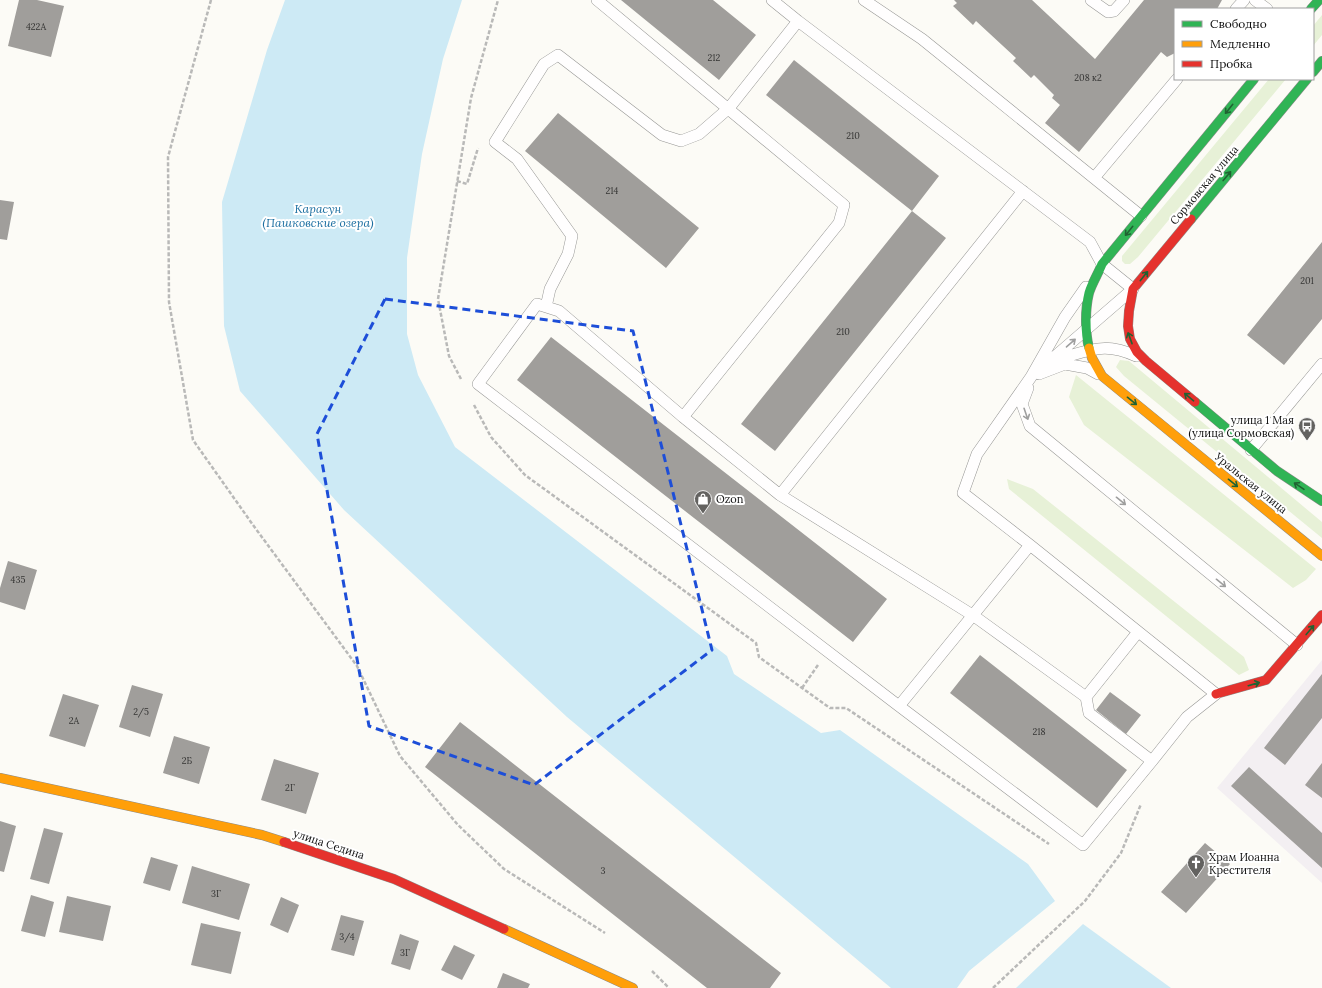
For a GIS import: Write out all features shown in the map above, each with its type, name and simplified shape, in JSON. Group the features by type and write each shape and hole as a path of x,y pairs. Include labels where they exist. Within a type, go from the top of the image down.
{"main road":[{"path":"1312,8 1319,0"},
{"path":"1314,71 1322,61"},
{"path":"1102,264 1253,80"},
{"name":"Сормовская улица","path":"1146,361 1134,346 1128,331 1128,310 1133,290 1306,80"},
{"name":"Уральская улица","path":"1102,264 1089,294 1086,318 1089,349 1092,358 1102,376 1322,556"},
{"path":"1146,361 1251,450 1322,501"},
{"path":"1216,694 1266,680 1322,615"},
{"name":"улица Седина","path":"0,778 269,837 394,878 633,988"}],"lane":[{"path":"597,0 844,205 839,223 683,417"},
{"path":"772,0 1090,242 1102,264 1133,290 1031,377 1022,404 1030,426 1297,645"},
{"path":"864,0 922,39 1141,216"},
{"path":"1091,0 1108,12 1114,11 1124,0"},
{"path":"1237,8 1244,0"},
{"path":"1256,0 1266,8"},
{"path":"546,307 550,289 568,254 572,236 517,159 495,142 544,64 558,55 662,135 682,141 699,134 729,108 798,20"},
{"path":"1094,178 1176,80"},
{"path":"780,495 1023,191"},
{"path":"1102,264 1065,317 1031,377 977,454 962,493 1030,545 1216,694 1187,716 1152,761 1083,845 478,384 538,304 559,311 683,417 780,495 974,616 1086,697 1089,713 1152,761"},
{"path":"1031,377 1057,359 1089,349 1103,348 1122,350 1146,361"},
{"path":"1031,377 1065,364 1087,368 1102,376"},
{"path":"1251,450 1322,364"},
{"path":"899,706 974,616 1030,545"},
{"path":"1086,697 1138,632"}],"path":[{"path":"211,0 168,157 169,302 193,440 252,525 357,666 400,756 453,819 504,869 605,933"},
{"path":"463,383 449,356 438,299 471,98 498,0"},
{"path":"457,181 467,184 482,138 495,142"},
{"path":"474,403 491,437 525,475 756,643 759,657 830,708 846,708 1054,847"},
{"path":"993,988 1085,901 1121,853 1140,810 1141,803"},
{"path":"652,971 668,988"}],"highlighted area":[{"path":"385,299 633,331 712,650 534,785 369,726 317,434"}],"shaded area":[{"path":"1322,660 1322,883 1217,788"}],"green space":[{"path":"1322,15 1322,35 1314,45 1314,25"},
{"path":"1268,80 1285,80 1138,257 1130,264 1125,264 1122,261 1122,256"},
{"path":"1120,360 1129,361 1322,522 1322,538 1124,376 1116,367"},
{"path":"1076,375 1316,569 1306,580 1293,588 1084,425 1069,397"},
{"path":"1007,479 1033,489 1244,657 1249,670 1239,675 1009,489"}],"water":[{"name":"Карасун (Пашковские озера)","path":"285,0 462,0 443,59 422,154 407,258 407,334 418,375 455,447 727,656 734,674 821,733 840,730 1028,864 1055,901 969,971 957,988 891,988 567,717 344,510 240,391 224,326 222,202 267,50"},
{"path":"1083,924 1171,988 1016,988"}],"building":[{"path":"19,0 37,0 64,6 51,57 8,46"},
{"path":"621,0 713,0 756,35 719,80"},
{"path":"954,0 1032,0 1095,59 1144,0 1222,0 1218,8 1174,8 1174,54 1167,57 1161,52 1079,152 1045,123 1060,105 1052,98 1054,95 1034,75 1031,78 1013,61 1016,58 976,21 973,25 953,6 957,3"},
{"path":"794,60 939,176 912,211 766,95"},
{"path":"558,113 699,228 666,268 525,151"},
{"path":"0,200 14,202 7,240 0,239"},
{"path":"912,211 946,238 775,451 741,424"},
{"path":"1322,242 1322,319 1284,365 1247,335"},
{"path":"551,337 887,599 853,642 517,380"},
{"path":"8,561 37,570 25,610 0,602 0,588"},
{"path":"980,655 1127,770 1097,808 950,693"},
{"path":"1322,674 1322,718 1285,765 1264,748"},
{"path":"132,685 163,694 150,737 119,727"},
{"path":"1110,692 1141,715 1126,734 1096,710"},
{"path":"63,694 99,705 85,747 49,736"},
{"path":"460,722 781,973 770,988 707,988 425,767"},
{"path":"174,736 210,747 199,784 163,773"},
{"path":"274,759 319,773 306,814 261,800"},
{"path":"1322,763 1322,798 1305,785"},
{"path":"1249,767 1322,833 1322,868 1231,786"},
{"path":"0,821 16,826 4,872 0,871"},
{"path":"44,828 63,833 49,884 30,879"},
{"name":"Храм Иоанна Крестителя","path":"1205,843 1230,864 1186,913 1161,892"},
{"path":"151,857 178,865 170,891 143,883"},
{"path":"192,866 250,884 239,920 182,903"},
{"path":"31,895 54,902 45,937 21,931"},
{"path":"67,896 111,906 103,941 59,932"},
{"path":"281,897 299,905 288,933 270,925"},
{"path":"341,915 364,921 354,956 331,950"},
{"path":"201,923 241,932 231,974 191,965"},
{"path":"400,934 419,941 410,970 391,964"},
{"path":"454,945 475,955 462,980 441,970"},
{"path":"503,973 530,984 528,988 497,988"}],"traffic: fast":[{"path":"1312,8 1319,0"},
{"path":"1314,71 1322,61"},
{"path":"1089,348 1086,328 1088,299 1090,289 1102,264 1253,80"},
{"path":"1191,219 1306,80"},
{"path":"1195,402 1277,471 1322,501"}],"traffic: slow":[{"path":"1089,348 1092,358 1102,376 1322,556"},
{"path":"0,778 262,835 284,842"},
{"path":"504,929 633,988"}],"traffic: jam":[{"path":"1191,219 1133,289 1128,326 1130,339 1137,352 1195,402"},
{"path":"1216,694 1266,680 1322,615"},
{"path":"284,842 394,879 504,929"}],"place":[{"name":"улица 1 Мая (улица Сормовская)","path":"1307,441"},
{"name":"Ozon","path":"703,514"},
{"name":"Храм Иоанна Крестителя","path":"1196,878"}]}
